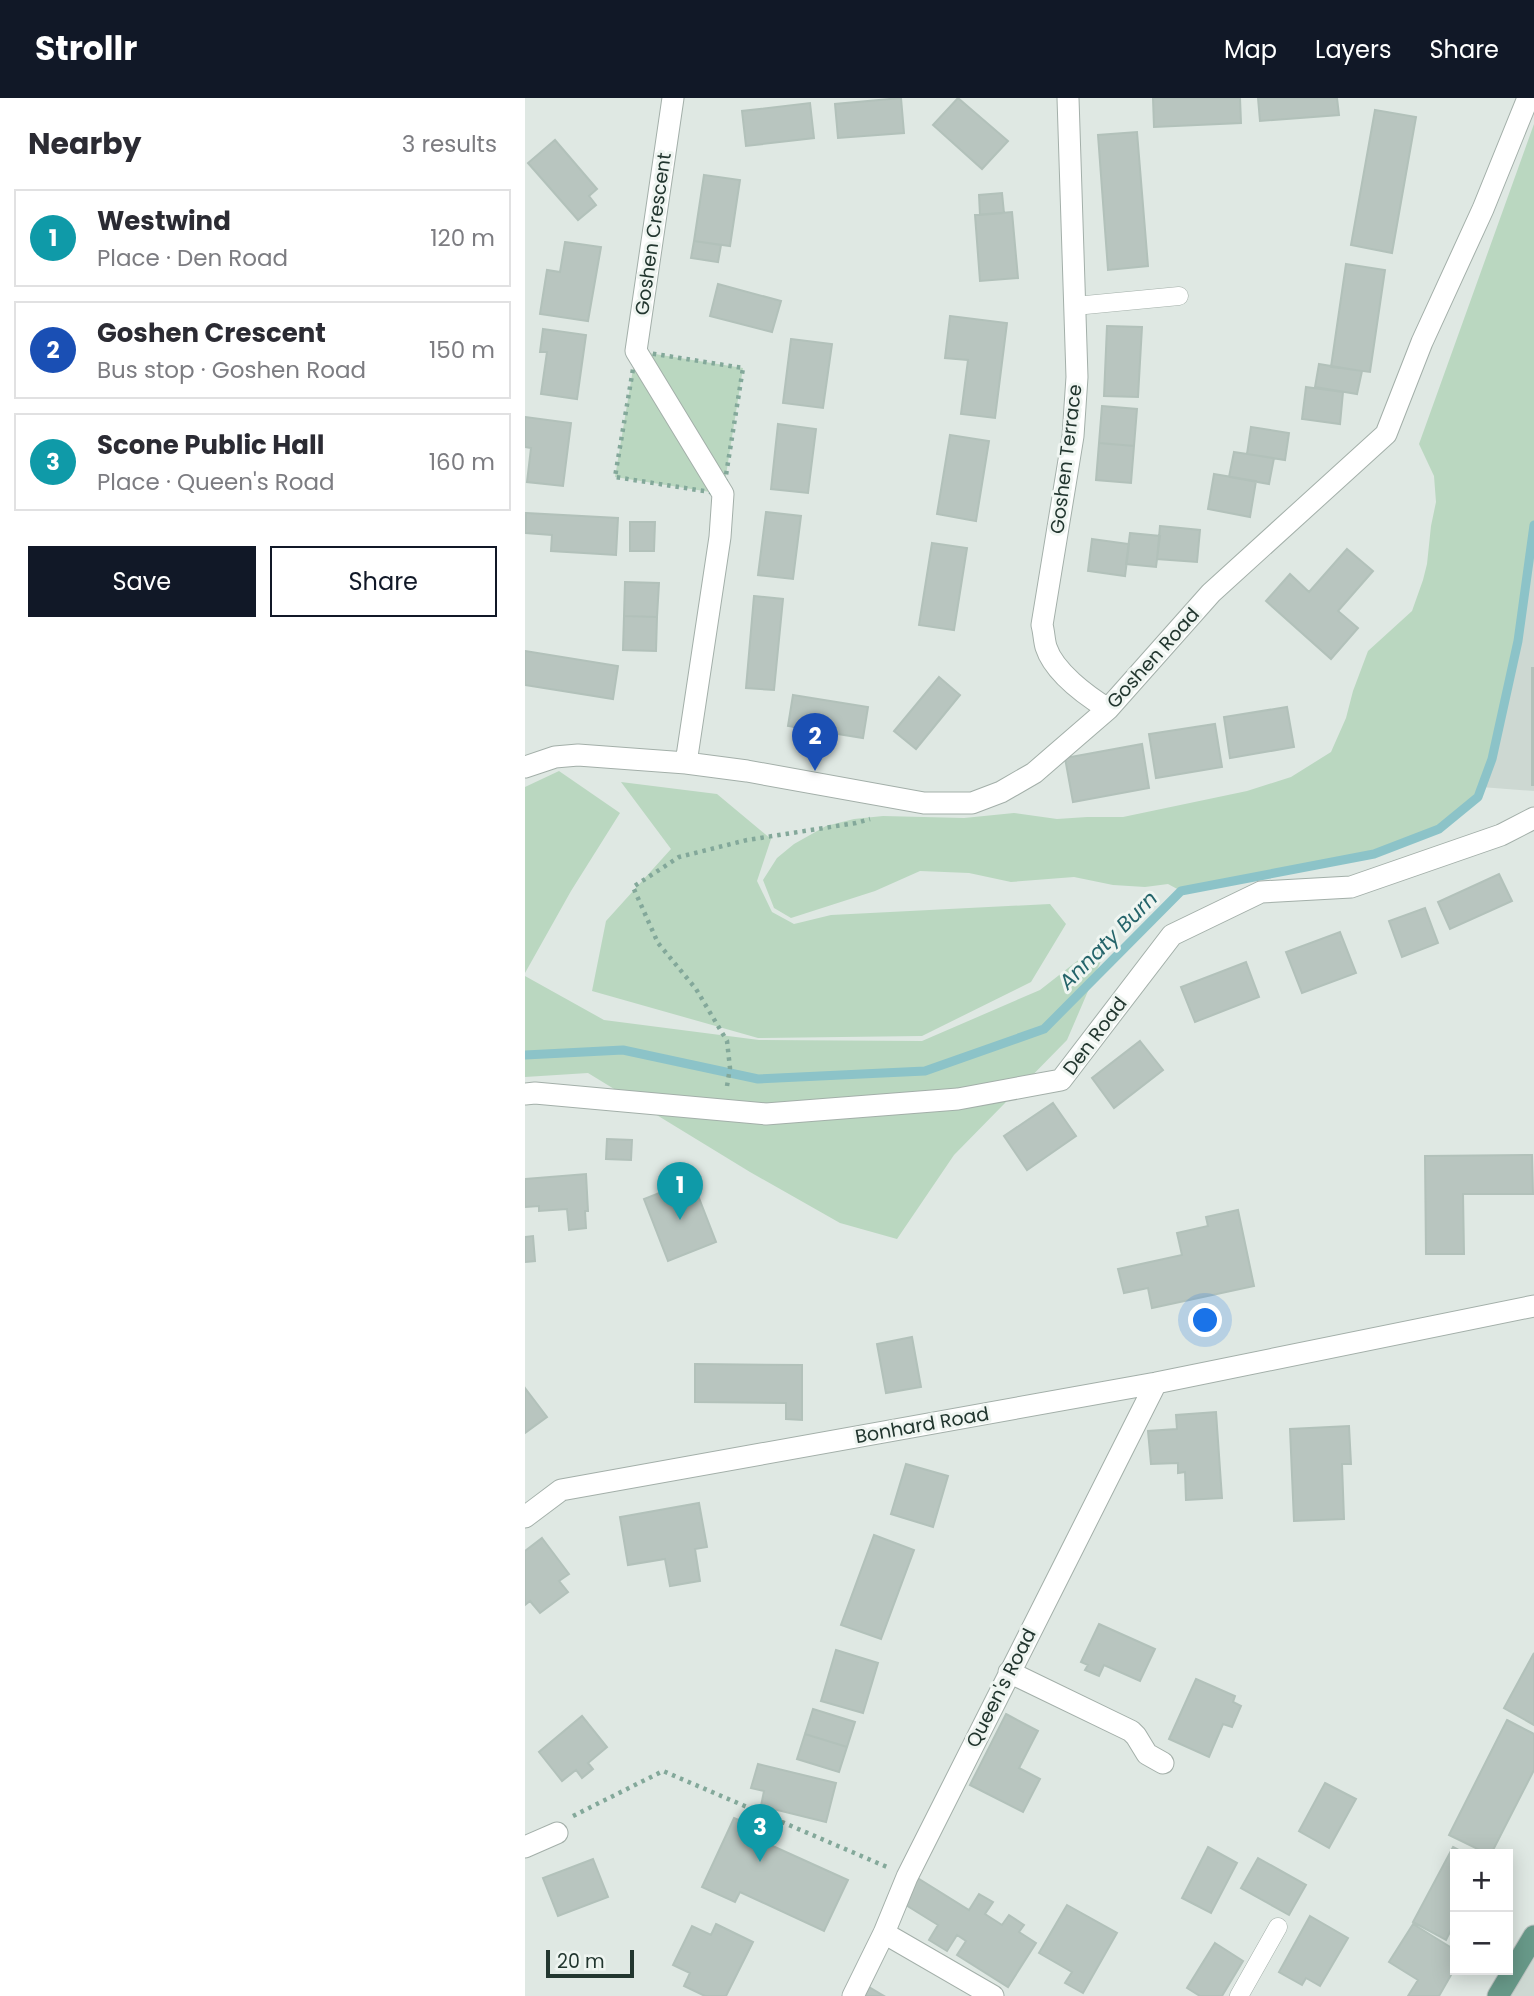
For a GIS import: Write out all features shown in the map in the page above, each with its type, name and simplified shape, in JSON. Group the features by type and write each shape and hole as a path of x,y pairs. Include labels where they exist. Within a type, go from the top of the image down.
{"main road":[{"path":"1498,1996 1534,1936"}],"street":[{"name":"Goshen Crescent","path":"673,98 636,351 723,494 687,763"},
{"name":"Goshen Terrace","path":"1067,98 1077,377 1073,436 1042,625 1047,649 1057,665 1070,680 1108,709"},
{"name":"Goshen Road","path":"525,767 555,757 578,755 687,763 924,803 972,803 1001,792 1034,773 1108,709 1211,593 1386,434 1422,342 1483,209 1528,98"},
{"name":"Den Road","path":"525,1094 766,1114 958,1099 1061,1080 1172,935 1261,892 1351,887 1501,835 1534,818"},
{"name":"Bonhard Road","path":"525,1517 561,1490 1156,1383 1534,1306"},
{"name":"Queen's Road","path":"853,1996 884,1933 907,1877 1156,1383"},
{"path":"1009,1672 1131,1731 1147,1754 1163,1763"},
{"path":"884,1933 993,1996"}],"lane":[{"path":"1075,306 1179,296"},
{"path":"1239,1996 1278,1927"}],"path":[{"path":"726,1093 730,1068 727,1041 696,989 658,943 633,887 679,857 747,840 879,817"},
{"path":"541,1841 557,1824 663,1770 869,1858 907,1877"}],"shaded area":[{"path":"1534,525 1534,791 1481,787"},
{"path":"1534,1948 1534,1996 1506,1996"}],"green space":[{"path":"1534,124 1534,525 1518,641 1492,759 1478,797 1439,829 1374,854 1181,891 1168,884 1145,887 1113,885 1074,877 1011,882 969,873 920,871 875,891 791,918 774,908 763,880 777,858 794,844 826,826 883,816 964,818 1014,813 1057,819 1123,817 1247,791 1291,777 1331,752 1346,718 1368,651 1412,611 1423,580 1436,502 1434,476 1419,444"},
{"path":"636,351 743,368 723,494 615,477"},
{"path":"559,771 620,813 571,891 525,973 525,787"},
{"path":"621,782 717,794 771,839 757,881 772,912 794,924 831,915 1050,904 1066,924 1031,982 922,1036 758,1038 592,991 606,921 671,849"},
{"path":"1113,933 1067,1040 954,1155 897,1239 840,1223 750,1172 588,1073 525,1077 525,976 604,1020 759,1040 922,1041 1040,990"}],"building":[{"path":"901,98 904,133 838,138 835,104"},
{"path":"958,98 1008,141 982,169 933,125"},
{"path":"1153,98 1240,98 1241,123 1154,127"},
{"path":"1258,98 1337,98 1339,115 1260,121"},
{"path":"810,103 814,138 746,146 742,111"},
{"path":"1375,110 1416,117 1392,253 1351,245"},
{"path":"1137,132 1148,266 1108,270 1098,135"},
{"path":"555,140 597,189 589,196 596,205 578,220 528,163"},
{"path":"704,175 740,180 730,246 694,241"},
{"path":"1002,193 1004,213 980,215 979,195"},
{"path":"1012,212 1018,278 980,281 975,215"},
{"path":"694,241 721,245 718,262 691,258"},
{"path":"565,242 601,247 588,321 540,314 547,270 560,272"},
{"path":"1346,264 1385,270 1370,372 1331,367"},
{"path":"718,284 781,301 772,332 710,316"},
{"path":"950,316 1007,323 995,418 961,414 968,360 945,358"},
{"path":"1107,326 1142,327 1138,397 1104,396"},
{"path":"543,329 586,335 577,399 541,394 547,352 540,352"},
{"path":"791,339 832,344 823,408 783,403"},
{"path":"1319,364 1362,371 1357,394 1315,387"},
{"path":"1306,387 1343,392 1340,424 1302,419"},
{"path":"1102,406 1137,409 1134,446 1099,443"},
{"path":"525,417 571,423 563,486 527,482 531,448 525,447"},
{"path":"778,424 816,429 808,493 771,489"},
{"path":"1251,427 1289,433 1285,460 1247,454"},
{"path":"950,435 989,441 976,521 937,514"},
{"path":"1099,443 1134,446 1131,483 1096,480"},
{"path":"1234,452 1274,458 1269,484 1229,477"},
{"path":"1214,474 1256,481 1250,517 1208,509"},
{"path":"766,512 801,516 793,579 758,575"},
{"path":"526,513 618,518 616,555 551,551 552,535 525,533"},
{"path":"630,522 655,522 654,551 630,551"},
{"path":"1160,526 1200,530 1197,562 1157,559"},
{"path":"1130,533 1160,536 1156,567 1126,564"},
{"path":"1092,539 1129,544 1125,576 1088,571"},
{"path":"932,543 967,548 954,630 919,625"},
{"path":"1347,549 1373,571 1338,611 1358,628 1331,659 1266,601 1290,574 1309,592"},
{"path":"625,582 659,583 657,617 624,616"},
{"path":"754,596 783,599 774,690 746,688"},
{"path":"624,616 657,617 656,651 623,650"},
{"path":"525,651 618,666 613,699 525,685"},
{"path":"1534,668 1534,785 1532,785"},
{"path":"939,677 960,695 916,749 894,731"},
{"path":"793,695 868,707 863,738 788,726"},
{"path":"1287,707 1294,747 1230,758 1224,717"},
{"path":"1215,724 1222,767 1156,778 1149,734"},
{"path":"1142,744 1149,788 1073,802 1065,758"},
{"path":"1499,874 1512,901 1450,929 1438,902"},
{"path":"1425,908 1438,943 1402,957 1389,921"},
{"path":"1340,932 1356,973 1302,993 1286,952"},
{"path":"1246,962 1259,997 1195,1022 1181,987"},
{"path":"1140,1041 1163,1070 1114,1108 1092,1078"},
{"path":"1053,1103 1076,1136 1027,1170 1004,1136"},
{"path":"607,1139 632,1140 631,1160 606,1159"},
{"path":"1532,1155 1533,1194 1463,1194 1464,1254 1426,1254 1425,1156"},
{"path":"586,1174 586,1228 569,1230 567,1209 539,1211 539,1206 525,1207 525,1179"},
{"path":"692,1180 716,1242 668,1261 644,1199"},
{"path":"1238,1210 1254,1286 1152,1308 1148,1288 1124,1293 1118,1269 1182,1255 1177,1233 1208,1226 1206,1217"},
{"path":"533,1236 535,1261 525,1262 525,1237"},
{"path":"912,1337 921,1387 886,1393 877,1344"},
{"path":"695,1364 802,1365 802,1420 786,1419 786,1403 695,1402"},
{"path":"525,1388 547,1417 525,1433"},
{"path":"1216,1412 1222,1498 1186,1500 1185,1472 1178,1473 1178,1463 1151,1464 1148,1431 1177,1429 1176,1415"},
{"path":"1349,1426 1351,1464 1342,1464 1344,1519 1294,1521 1290,1429"},
{"path":"906,1464 948,1476 933,1527 891,1514"},
{"path":"699,1503 707,1547 695,1549 700,1581 670,1586 665,1559 628,1565 620,1517"},
{"path":"874,1535 914,1550 881,1639 841,1625"},
{"path":"542,1538 569,1574 559,1581 568,1592 540,1613 530,1601 525,1605 525,1551"},
{"path":"1099,1624 1155,1649 1140,1681 1104,1665 1099,1676 1085,1670 1088,1665 1081,1662"},
{"path":"836,1650 878,1663 863,1713 821,1701"},
{"path":"1534,1653 1534,1725 1504,1708"},
{"path":"1196,1679 1235,1696 1233,1702 1241,1706 1232,1727 1223,1724 1209,1757 1169,1739"},
{"path":"813,1709 855,1722 847,1747 805,1734"},
{"path":"1006,1714 1038,1731 1019,1768 1040,1779 1023,1812 970,1785"},
{"path":"582,1716 607,1747 588,1763 593,1769 582,1778 576,1770 562,1781 539,1752"},
{"path":"1507,1720 1534,1734 1534,1770 1494,1849 1478,1849 1449,1835"},
{"path":"805,1734 847,1747 839,1772 797,1759"},
{"path":"758,1764 836,1783 826,1822 761,1806 764,1791 751,1788"},
{"path":"1325,1783 1356,1799 1329,1848 1299,1831"},
{"path":"734,1818 771,1835 766,1843 848,1880 824,1931 740,1892 735,1902 702,1887"},
{"path":"1208,1847 1237,1863 1211,1913 1182,1898"},
{"path":"1450,1853 1450,1932 1446,1940 1413,1922"},
{"path":"1258,1858 1306,1885 1289,1915 1241,1888"},
{"path":"593,1859 608,1897 558,1916 543,1878"},
{"path":"916,1877 969,1910 979,1894 993,1902 985,1914 1002,1925 1009,1915 1024,1925 1019,1932 1036,1943 1008,1987 957,1955 966,1941 957,1935 947,1951 929,1940 938,1925 901,1902"},
{"path":"1067,1905 1117,1933 1083,1993 1065,1983 1072,1972 1039,1953"},
{"path":"1310,1916 1348,1938 1320,1986 1306,1978 1302,1985 1279,1972"},
{"path":"716,1924 753,1942 726,1996 705,1996 684,1986 690,1973 673,1965 692,1926 711,1935"},
{"path":"1413,1924 1450,1947 1451,1975 1439,1996 1408,1996 1418,1980 1389,1962"},
{"path":"1215,1943 1243,1961 1222,1996 1200,1996 1187,1988"},
{"path":"864,1984 884,1996 857,1996"}],"waterway":[{"name":"Annaty Burn","path":"525,1055 623,1050 758,1079 925,1071 1044,1029 1181,891 1374,854 1439,829 1478,797 1492,759 1518,641 1534,525"}],"place":[{"name":"Goshen Crescent","path":"815,771"},
{"name":"Westwind","path":"680,1220"},
{"name":"Scone Public Hall","path":"760,1862"}]}
